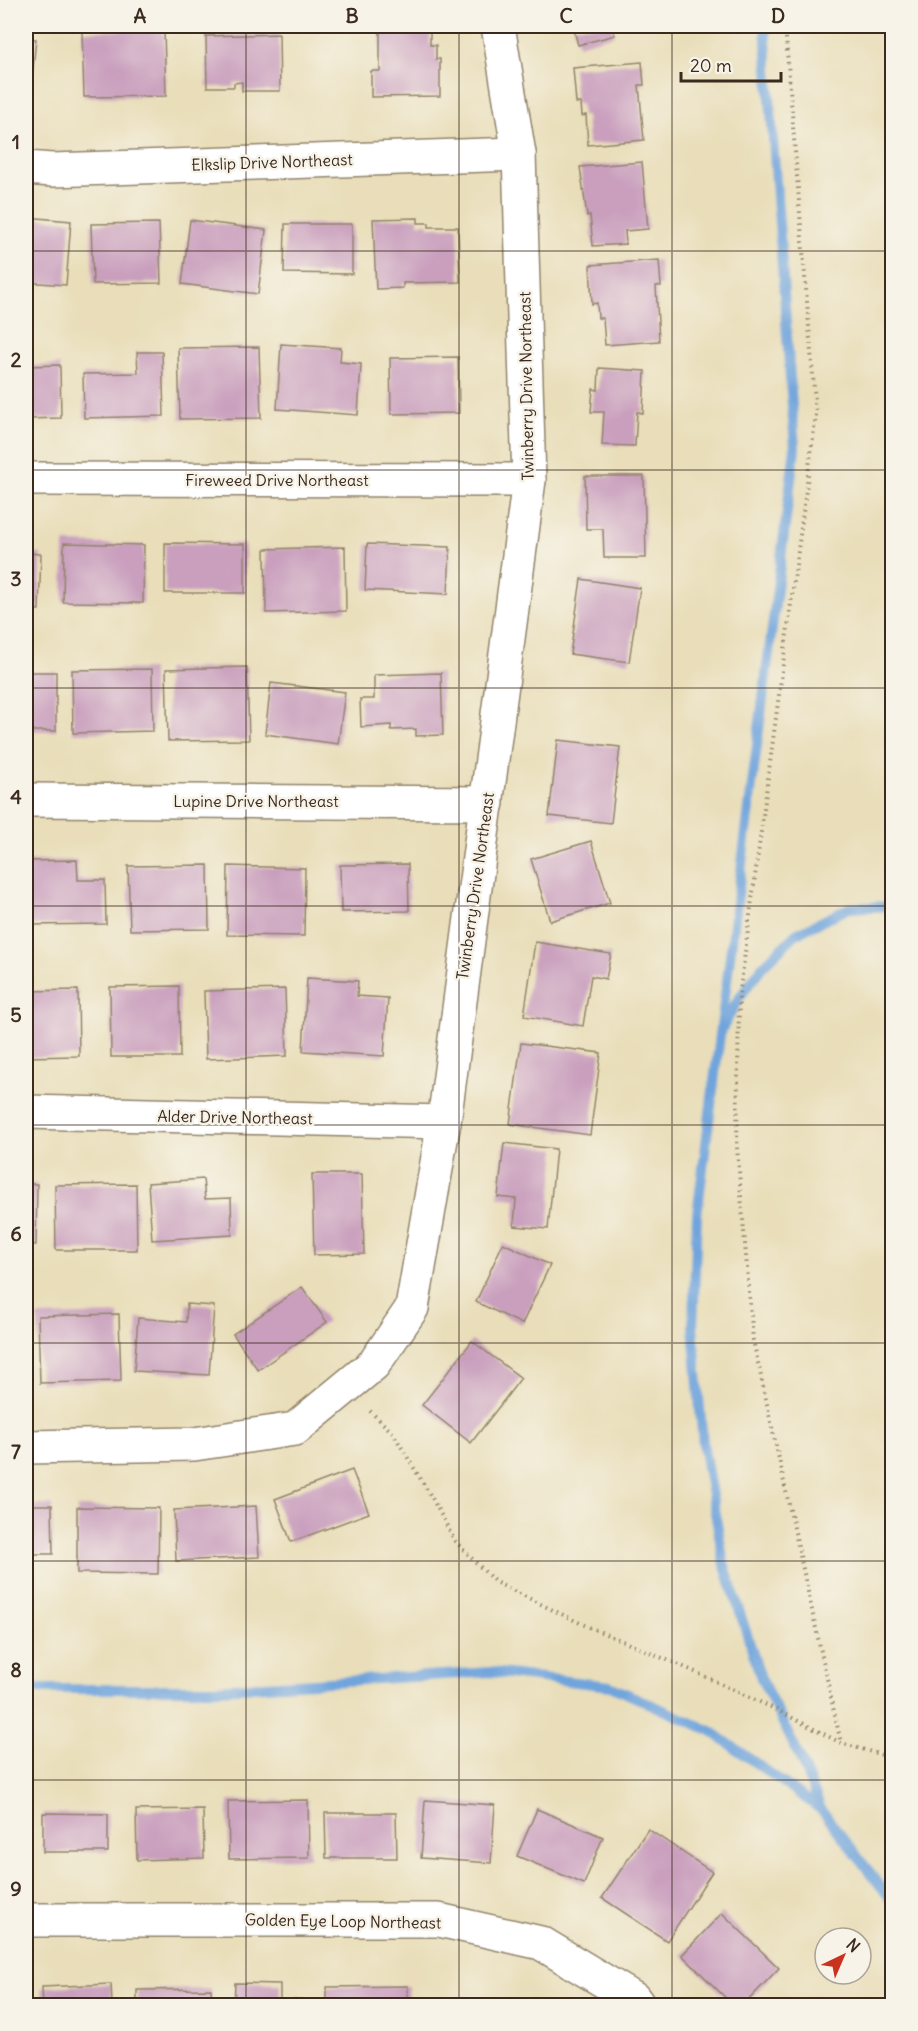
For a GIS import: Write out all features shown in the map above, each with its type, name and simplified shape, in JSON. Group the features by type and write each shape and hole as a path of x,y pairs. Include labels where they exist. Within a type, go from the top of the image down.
{"street":[{"name":"Twinberry Drive Northeast","path":"26,1447 194,1444 295,1428 374,1364 412,1308 444,1122 530,480 519,154 498,26"},
{"name":"Elkslip Drive Northeast","path":"26,168 52,170 519,154"},
{"name":"Fireweed Drive Northeast","path":"26,479 530,480"},
{"name":"Lupine Drive Northeast","path":"26,800 487,803"},
{"name":"Alder Drive Northeast","path":"26,1112 444,1122"},
{"name":"Golden Eye Loop Northeast","path":"26,1920 439,1920 541,1942 634,1999 639,2006"}],"path":[{"path":"785,26 816,414 739,998 737,1147 753,1340 841,1743"},
{"path":"346,1387 393,1433 455,1541 495,1582 582,1624 691,1670 777,1710 841,1743 892,1758"}],"building":[{"path":"380,26 430,26 430,45 436,45 436,59 440,59 440,96 371,97 371,71 380,71"},
{"path":"573,26 612,26 615,35 578,45"},
{"path":"164,30 166,96 84,97 82,31"},
{"path":"279,34 280,91 242,91 242,82 234,83 234,87 207,87 206,36"},
{"path":"26,38 36,39 31,88 26,87"},
{"path":"642,62 644,85 639,85 644,140 588,145 586,115 582,116 581,103 576,103 573,68"},
{"path":"642,162 648,229 625,231 626,244 593,246 590,215 587,216 580,167"},
{"path":"26,217 71,221 66,285 26,282"},
{"path":"418,218 418,223 429,223 429,227 458,227 460,282 403,283 403,288 376,289 373,219"},
{"path":"190,220 266,230 258,294 182,284"},
{"path":"159,223 161,283 93,284 91,224"},
{"path":"285,224 352,224 352,274 284,273"},
{"path":"659,260 661,286 656,286 659,341 605,345 603,318 598,318 597,303 592,304 590,265"},
{"path":"281,344 341,348 340,362 361,364 358,415 277,409"},
{"path":"259,347 261,418 180,419 178,348"},
{"path":"137,352 162,352 164,416 84,418 83,374 138,373"},
{"path":"458,357 459,413 391,414 390,358"},
{"path":"60,365 61,418 26,419 26,366"},
{"path":"599,368 645,371 643,413 637,412 635,446 602,445 604,412 591,412 593,389 598,390"},
{"path":"585,476 644,476 646,558 604,558 603,529 586,529"},
{"path":"64,543 144,545 143,603 63,602"},
{"path":"165,543 245,544 245,593 165,593"},
{"path":"367,544 450,547 448,594 365,590"},
{"path":"345,547 346,611 266,613 265,549"},
{"path":"26,553 41,554 39,610 26,610"},
{"path":"581,579 640,588 629,662 570,654"},
{"path":"247,667 249,740 168,741 166,669"},
{"path":"152,669 153,731 73,733 72,670"},
{"path":"26,672 56,672 56,731 26,731"},
{"path":"441,673 443,735 416,736 416,729 391,730 391,725 361,727 360,699 374,699 374,675"},
{"path":"271,683 345,692 338,744 265,734"},
{"path":"558,740 620,747 611,823 549,816"},
{"path":"591,841 610,903 550,921 531,859"},
{"path":"77,860 78,880 105,880 106,924 26,925 26,861"},
{"path":"408,864 409,911 341,912 340,865"},
{"path":"208,865 209,929 130,930 128,866"},
{"path":"228,866 305,868 304,936 227,935"},
{"path":"535,942 611,954 606,979 591,976 583,1026 524,1016"},
{"path":"307,978 358,981 357,996 388,998 384,1056 303,1051"},
{"path":"179,986 180,1057 111,1057 110,987"},
{"path":"285,989 287,1056 206,1059 204,991"},
{"path":"78,990 79,1056 26,1057 26,991"},
{"path":"521,1043 601,1053 590,1135 510,1124"},
{"path":"504,1143 556,1149 548,1229 514,1226 516,1199 498,1197"},
{"path":"312,1174 362,1174 364,1254 314,1255"},
{"path":"203,1179 205,1199 231,1198 232,1235 152,1240 148,1183"},
{"path":"26,1184 37,1184 36,1245 26,1244"},
{"path":"136,1184 137,1250 56,1250 55,1185"},
{"path":"503,1243 550,1265 522,1324 476,1302"},
{"path":"302,1287 327,1322 258,1370 233,1334"},
{"path":"187,1304 214,1306 209,1375 134,1371 138,1318 186,1322"},
{"path":"119,1314 121,1381 40,1383 38,1316"},
{"path":"472,1341 521,1378 471,1443 422,1405"},
{"path":"352,1470 369,1513 291,1542 275,1499"},
{"path":"26,1505 52,1505 53,1554 26,1554"},
{"path":"256,1506 259,1557 176,1561 174,1510"},
{"path":"77,1507 159,1508 158,1574 77,1573"},
{"path":"308,1800 309,1858 229,1859 228,1801"},
{"path":"425,1800 495,1805 491,1863 421,1858"},
{"path":"203,1809 204,1858 137,1860 136,1810"},
{"path":"537,1809 603,1837 584,1884 517,1856"},
{"path":"43,1813 108,1814 108,1852 43,1852"},
{"path":"325,1813 396,1813 397,1858 326,1858"},
{"path":"648,1829 712,1872 667,1941 602,1898"},
{"path":"722,1913 779,1968 743,2006 734,2006 682,1955"},
{"path":"235,1983 280,1984 280,2000 301,2000 301,2006 234,2006"},
{"path":"111,1984 112,2006 43,2006 42,1987"},
{"path":"408,1986 408,2006 327,2006 327,1987"},
{"path":"211,1989 212,2006 137,2006 137,1990"},
{"path":"431,1998 467,2004 467,2006 430,2006"}],"waterway":[{"path":"765,26 795,448 697,1215 693,1327 703,1444 724,1563 761,1678 800,1758 821,1809 892,1901"},
{"path":"723,1027 739,998 762,967 796,934 849,908 892,906"},
{"path":"26,1689 217,1689 491,1672 610,1686 711,1731 820,1809"}]}
